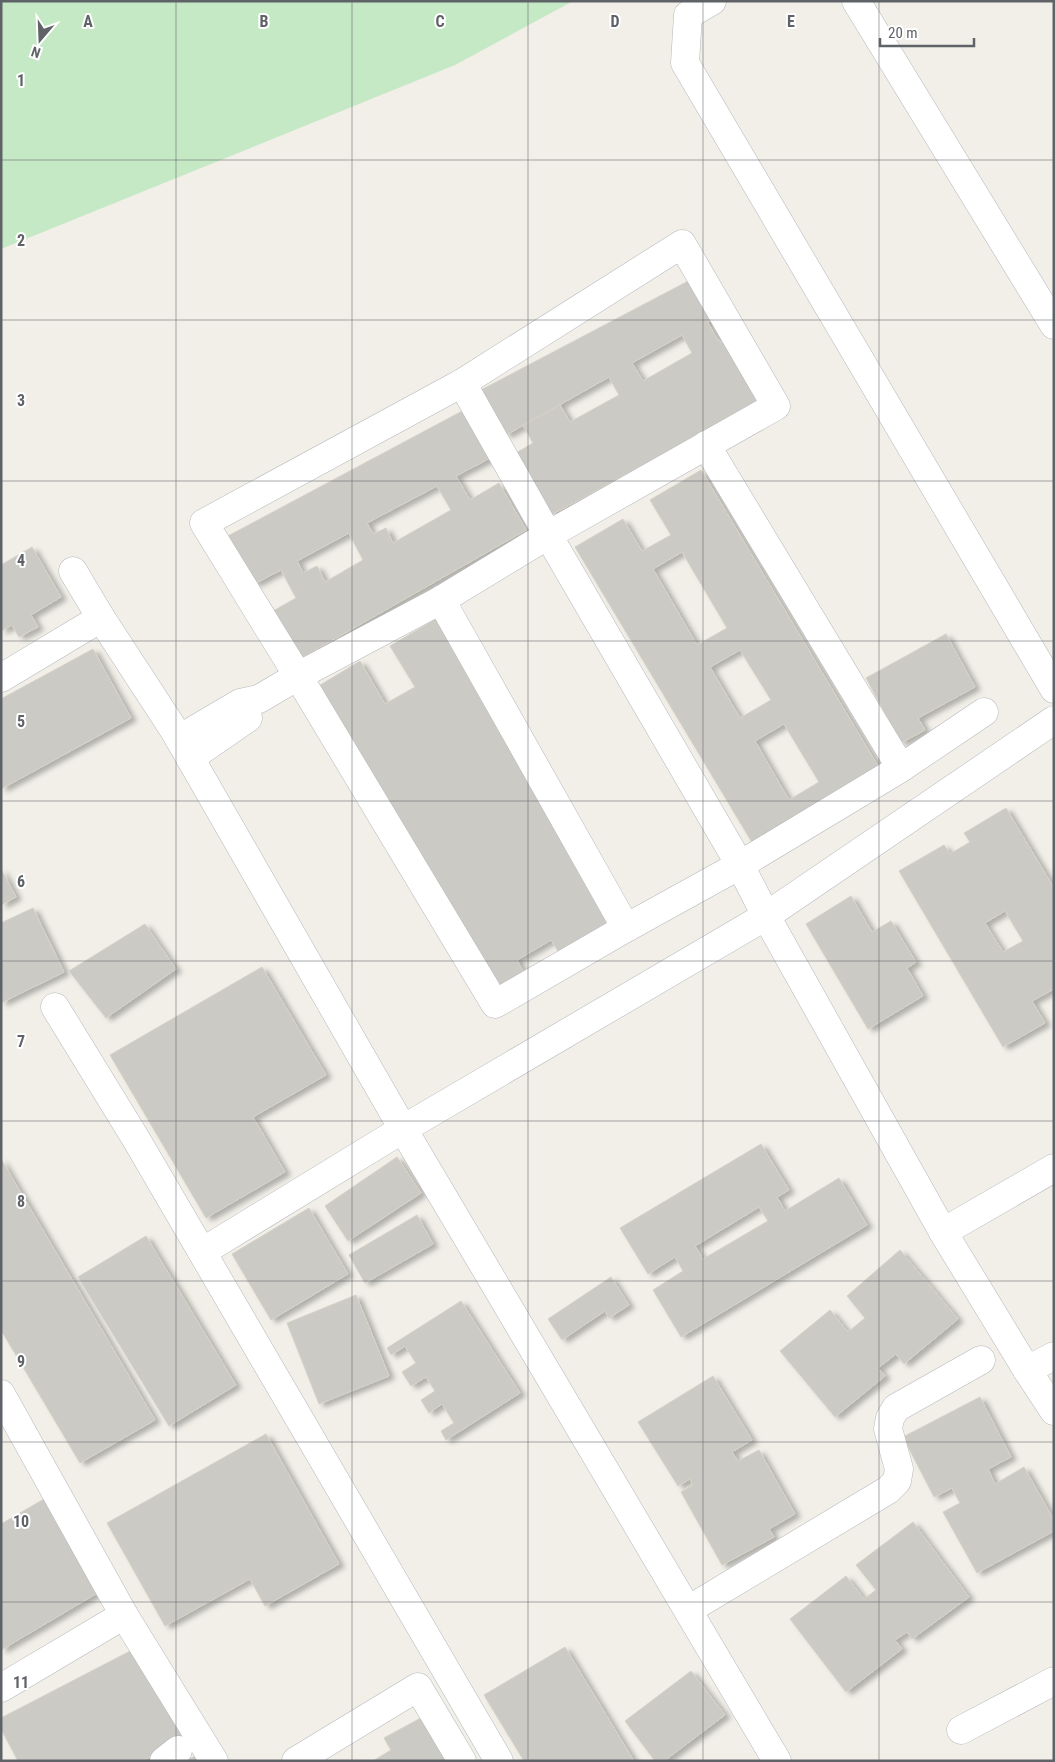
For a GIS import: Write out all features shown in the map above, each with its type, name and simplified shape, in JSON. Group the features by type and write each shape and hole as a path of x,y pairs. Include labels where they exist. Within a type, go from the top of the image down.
{"street":[{"path":"712,1 688,15 685,63 1054,689"},
{"path":"856,1 1054,325"},
{"path":"185,749 251,715 258,700 298,676 441,600 548,535 776,406 682,244 462,384 204,523 298,676 495,1004 740,865 901,768 984,712"},
{"path":"462,384 740,865 766,916 943,1232 1054,1411"},
{"path":"706,444 901,768"},
{"path":"73,571 185,749 403,1129 777,1761"},
{"path":"441,600 626,928"},
{"path":"1,678 101,618"},
{"path":"202,1252 403,1129 766,916 1054,720"},
{"path":"55,1007 136,1139 499,1761"},
{"path":"943,1232 1054,1168"},
{"path":"1027,1370 1054,1356"},
{"path":"688,1610 888,1490 897,1482 899,1469 888,1429 890,1418 896,1408 981,1360"},
{"path":"1,1394 124,1614 214,1761"},
{"path":"1,1688 124,1614"},
{"path":"961,1730 1054,1681"},
{"path":"296,1761 418,1687 462,1761"}],"green space":[{"path":"1,1 573,1 455,65 1,249"}],"building":[{"path":"694,278 720,319 707,321 717,339 731,349 760,401 551,515 516,453 533,443 523,425 506,435 481,390","holes":["682,335 692,353 643,381 632,363","609,377 619,395 570,422 560,405 542,415"]},
{"path":"466,409 492,457 456,476 470,500 499,483 526,530 301,658 273,611 296,598 281,570 254,584 228,536","holes":["437,486 451,510 393,543 386,528 373,534 367,523","349,533 363,560 325,582 317,566 303,573 297,561"]},
{"path":"701,470 881,771 756,849 575,547 623,519 642,551 671,535 650,500","holes":["682,552 727,628 697,645 653,569","740,650 771,700 740,718 710,667","784,724 819,782 789,800 755,741"]},
{"path":"32,547 61,597 31,615 38,627 19,637 12,625 1,631 1,565"},
{"path":"436,619 616,921 560,954 551,940 517,960 525,975 498,991 317,687 360,661 385,704 415,687 390,646"},
{"path":"946,634 975,687 918,718 925,730 901,743 866,678"},
{"path":"93,649 131,718 1,789 1,699"},
{"path":"1006,808 1054,888 1054,989 1032,1001 1045,1023 1003,1047 899,871 944,845 950,854 970,842 964,833","holes":["1005,911 1023,941 1003,952 985,923"]},
{"path":"1,869 16,897 1,905"},
{"path":"851,896 872,932 891,921 916,962 907,968 923,996 868,1029 806,924"},
{"path":"33,908 64,972 1,1003 1,923"},
{"path":"145,924 176,969 106,1018 69,971"},
{"path":"262,967 326,1075 253,1117 285,1172 206,1218 110,1055"},
{"path":"761,1144 789,1190 777,1197 785,1211 839,1178 867,1225 681,1337 653,1290 683,1271 675,1257 648,1274 620,1228","holes":["759,1207 768,1221 703,1259 695,1246"]},
{"path":"397,1157 421,1193 348,1241 325,1206"},
{"path":"1,1159 155,1420 80,1463 1,1330"},
{"path":"309,1208 348,1274 271,1320 232,1254"},
{"path":"417,1215 433,1244 365,1283 349,1255"},
{"path":"146,1236 236,1385 169,1426 78,1277"},
{"path":"900,1250 958,1319 904,1364 896,1354 878,1368 885,1376 835,1417 780,1351 830,1310 848,1332 865,1318 847,1296"},
{"path":"611,1277 629,1305 609,1318 605,1311 562,1340 548,1319"},
{"path":"356,1295 389,1376 319,1404 287,1323"},
{"path":"461,1301 520,1393 446,1440 441,1431 454,1423 442,1404 429,1413 421,1400 435,1391 426,1377 411,1386 402,1372 416,1363 405,1346 391,1355 387,1348"},
{"path":"713,1376 752,1440 732,1452 738,1461 759,1450 795,1514 769,1529 774,1537 722,1565 681,1492 693,1485 690,1479 678,1486 638,1422"},
{"path":"980,1397 1011,1457 988,1469 995,1484 1024,1467 1054,1520 1054,1531 977,1573 943,1512 960,1503 952,1488 934,1497 903,1437"},
{"path":"266,1434 339,1564 265,1606 250,1579 165,1626 107,1523"},
{"path":"44,1499 99,1592 1,1650 1,1524"},
{"path":"913,1522 969,1597 912,1639 907,1632 895,1640 902,1649 846,1692 790,1619 846,1576 864,1599 876,1590 856,1565"},
{"path":"565,1647 634,1761 524,1761 484,1695"},
{"path":"136,1648 184,1739 142,1761 18,1761 1,1729 1,1718"},
{"path":"691,1671 725,1715 664,1761 655,1761 625,1721"},
{"path":"428,1714 456,1761 373,1761 391,1750 384,1738"},
{"path":"195,1756 198,1761 186,1761"}]}
